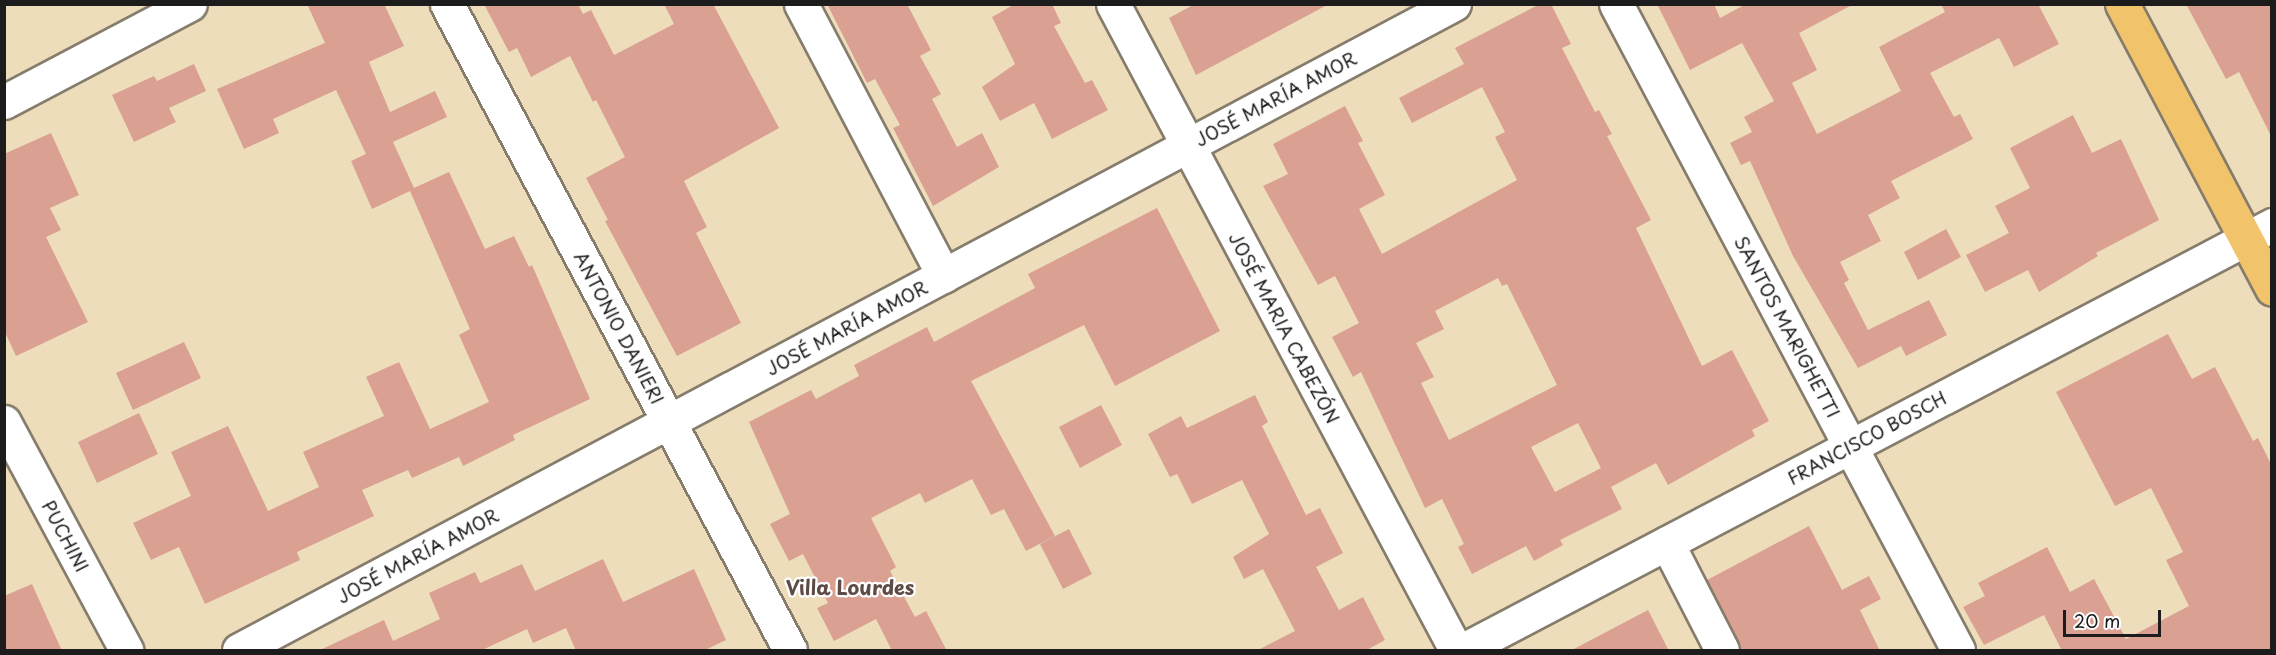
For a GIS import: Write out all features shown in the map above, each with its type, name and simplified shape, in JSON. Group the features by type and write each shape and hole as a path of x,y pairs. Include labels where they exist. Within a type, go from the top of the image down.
{"main road":[{"path":"2122,4 2258,232 2271,289"}],"street":[{"path":"4,102 137,17 190,4"},
{"name":"ANTONIO DANIERI","path":"447,4 790,651"},
{"path":"801,4 944,276"},
{"name":"JOSÉ MARIA CABEZÓN","path":"1113,4 1456,651"},
{"name":"JOSÉ MARÍA AMOR","path":"240,651 1454,4"},
{"name":"SANTOS MARIGHETTI","path":"1616,4 1958,651"},
{"name":"FRANCISCO BOSCH","path":"1463,651 2258,232"},
{"name":"PUCHINI","path":"4,422 126,651"},
{"path":"1667,543 1722,651"}],"building":[{"path":"307,4 384,4 404,46 369,62 390,112 435,91 447,117 393,142 414,188 449,172 485,249 514,236 529,267 532,265 590,399 513,435 515,440 463,466 459,457 412,478 408,470 362,490 374,516 297,552 300,560 205,604 179,547 151,560 133,523 191,496 171,452 228,426 268,511 319,487 303,452 384,416 366,377 399,362 430,429 489,402 459,335 470,329 410,191 372,209 351,161 366,154 336,90 273,119 279,133 244,149 217,89 325,43"},
{"path":"484,4 578,4 583,14 591,10 614,55 674,24 664,4 713,4 779,128 684,181 707,227 696,233 741,323 677,356 605,221 608,220 586,178 625,157 596,100 593,102 570,56 531,77 517,48 509,52"},
{"path":"827,4 907,4 931,50 920,56 941,94 932,99 957,147 982,133 999,167 933,206 893,128 900,125 875,79 867,83"},
{"path":"1015,4 1052,4 1061,23 1054,26 1085,83 1092,80 1108,110 1052,139 1034,103 1000,121 982,87 1015,64 992,17"},
{"path":"1195,4 1329,4 1196,75 1169,18"},
{"path":"1540,4 1551,4 1571,44 1562,48 1595,112 1599,110 1612,134 1607,136 1651,220 1636,228 1702,366 1732,350 1769,421 1752,430 1755,436 1668,485 1656,463 1611,487 1622,509 1560,540 1563,545 1534,561 1526,546 1472,574 1458,547 1464,544 1442,499 1425,508 1361,372 1353,377 1332,337 1359,323 1335,276 1318,285 1263,186 1288,174 1273,144 1345,106 1363,141 1358,143 1385,195 1359,209 1382,254 1517,180 1495,137 1505,132 1482,87 1412,123 1399,98 1464,64 1455,48","holes":["1498,278 1502,286 1507,284 1557,385 1449,440 1421,383 1434,377 1416,343 1444,329 1435,311","1578,423 1601,468 1555,492 1531,447"]},
{"path":"1657,4 1714,4 1720,18 1746,4 1854,4 1799,33 1817,70 1792,83 1817,134 1901,91 1879,47 1945,12 1941,4 2038,4 2059,44 2014,67 1999,38 1930,73 1954,117 1960,114 1973,139 1891,181 1900,198 1868,215 1881,241 1840,262 1849,280 1844,283 1868,330 1929,300 1947,335 1906,356 1901,346 1858,368 1793,256 1750,161 1741,165 1730,143 1752,132 1744,117 1774,101 1742,43 1690,70"},
{"path":"2186,4 2271,4 2271,136 2239,72 2226,79"},
{"path":"194,64 206,91 169,108 176,122 134,142 112,95 154,76 157,81"},
{"path":"2073,115 2092,153 2121,139 2159,220 2096,253 2098,256 2039,292 2028,270 1985,292 1966,255 2009,233 1995,206 2030,188 2010,148"},
{"path":"51,133 79,195 50,208 61,230 46,237 88,322 16,356 4,330 4,154"},
{"path":"1157,208 1220,331 1115,386 1084,325 971,381 1055,536 1026,551 1004,509 991,515 972,479 925,503 920,493 871,518 896,567 890,571 915,617 926,611 947,651 892,651 876,619 834,641 817,608 828,603 803,554 789,561 770,524 790,514 749,422 811,390 816,399 859,376 854,365 927,327 934,342 1035,288 1028,274"},
{"path":"1946,229 1961,257 1918,280 1904,252"},
{"path":"2168,334 2192,379 2215,367 2253,441 2258,438 2271,464 2271,651 2062,651 2044,615 1984,645 1963,607 1985,596 1978,583 2047,547 2070,592 2094,579 2126,639 2189,606 2166,560 2183,552 2151,488 2115,506 2056,392"},
{"path":"184,342 201,378 133,410 116,373"},
{"path":"1255,395 1268,422 1262,426 1306,515 1320,508 1343,553 1316,567 1339,610 1363,597 1385,640 1365,651 1256,651 1295,631 1263,569 1244,579 1233,557 1269,534 1242,480 1192,504 1177,474 1170,477 1148,434 1181,416 1187,428"},
{"path":"1101,405 1122,445 1080,468 1059,427"},
{"path":"139,413 158,454 97,483 78,442"},
{"path":"1809,526 1842,590 1869,576 1881,599 1860,610 1880,651 1741,651 1707,580"},
{"path":"1069,529 1092,574 1063,589 1040,544"},
{"path":"603,559 623,602 694,569 726,640 703,651 576,651 566,628 533,643 527,629 480,651 318,651 384,620 393,641 440,619 429,593 475,572 480,583 522,564 535,591"},
{"path":"32,584 62,651 4,651 4,596"},
{"path":"1648,610 1669,651 1570,651"}],"district":[{"name":"Villa Lourdes","path":"850,587"}]}
